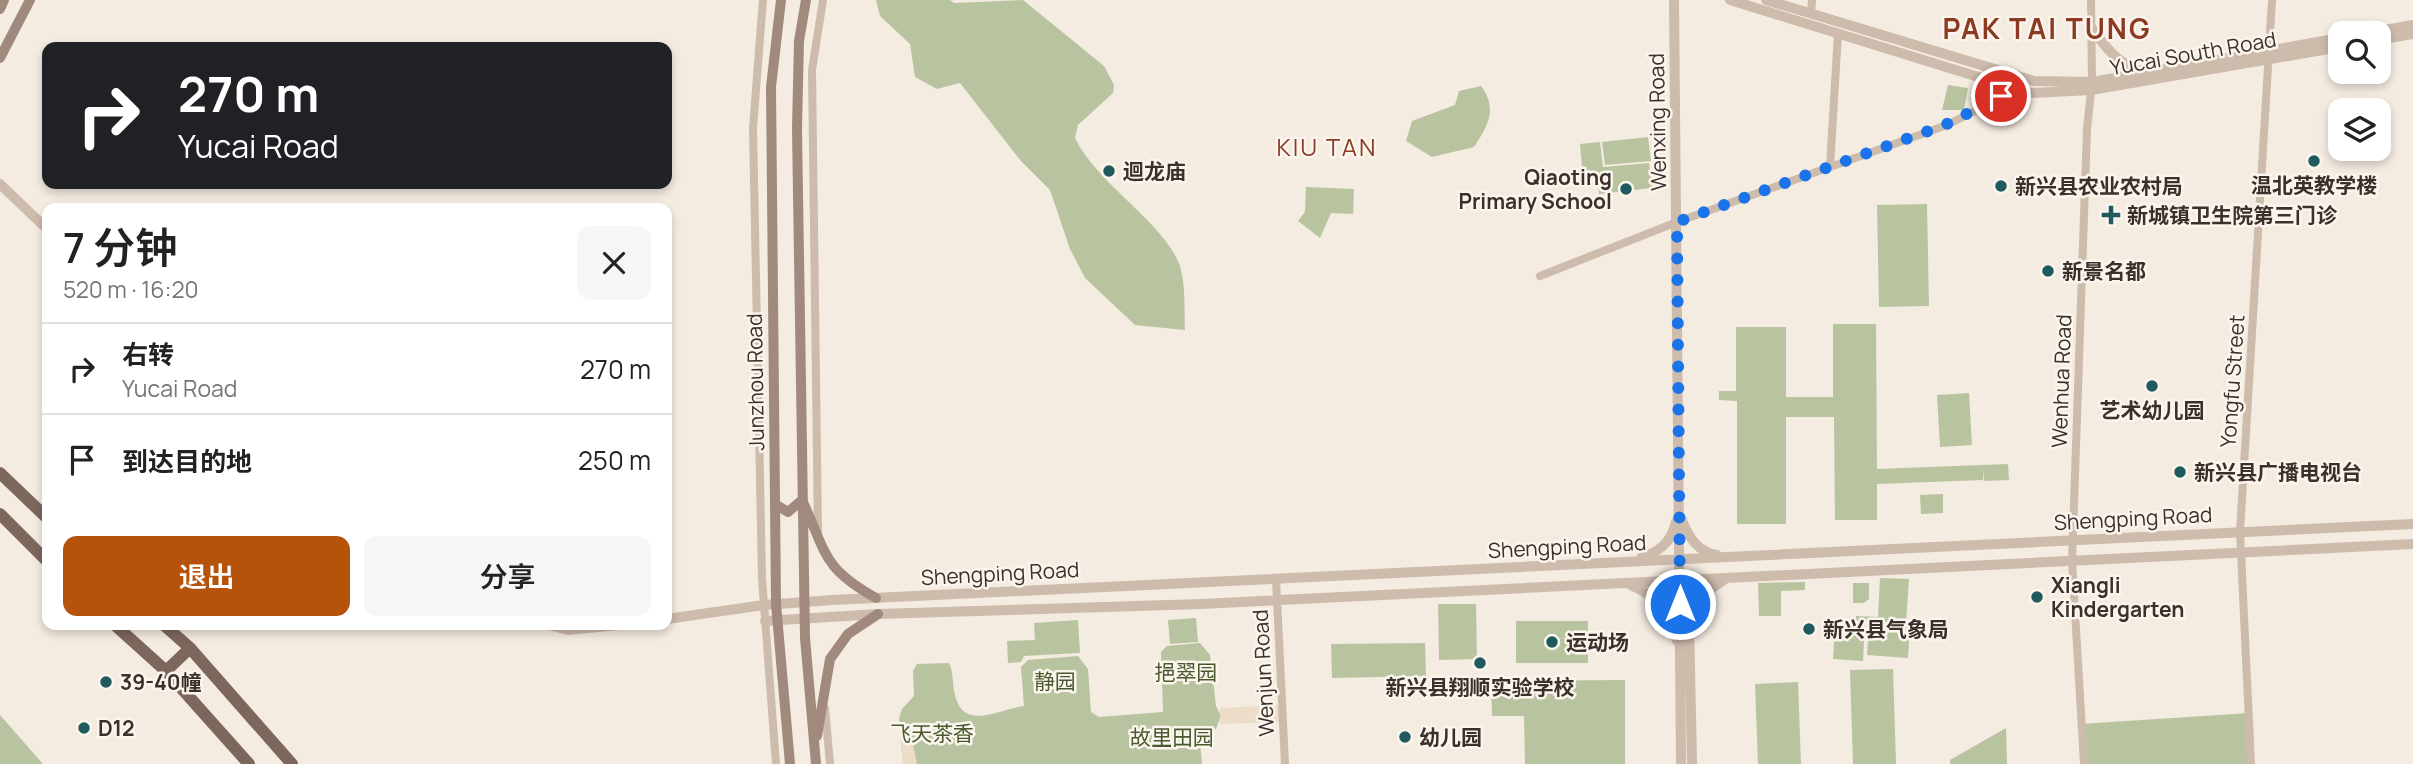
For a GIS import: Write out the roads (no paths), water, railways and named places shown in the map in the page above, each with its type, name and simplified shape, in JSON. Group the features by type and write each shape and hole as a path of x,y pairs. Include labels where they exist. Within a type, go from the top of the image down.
{"main road":[{"path":"0,9 4,0"},
{"path":"0,58 30,0"},
{"name":"Junzhou Road","path":"780,0 771,87 775,504 770,605 778,620 790,764"},
{"path":"806,0 799,41 797,105 802,500 804,618 816,764"},
{"path":"0,473 42,513"},
{"path":"775,504 788,512 802,500"},
{"path":"802,500 832,567 876,598"},
{"path":"0,514 42,556"},
{"path":"814,749 830,659 837,645 848,634 878,614"},
{"path":"121,630 166,671 249,764"},
{"path":"170,630 190,648 292,764"},
{"path":"166,671 190,648"}],"street":[{"path":"763,0 753,128 770,605 765,621 776,764"},
{"path":"818,534 812,70 823,0"},
{"name":"Wenxing Road","path":"1674,0 1681,764"},
{"name":"Yucai South Road","path":"1730,0 2030,93 2092,86 2268,55 2328,41"},
{"name":"Yucai South Road","path":"1766,0 2034,82 2092,86 2146,74 2328,48"},
{"path":"1811,14 1812,0"},
{"name":"Wenhua Road","path":"2084,764 2073,541 2087,129 2092,86 2091,0"},
{"name":"Yongfu Street","path":"2251,764 2240,533 2272,0"},
{"path":"2391,29 2413,25"},
{"path":"2090,26 2120,62 2146,74"},
{"path":"1830,167 1838,33"},
{"path":"2391,38 2413,34"},
{"path":"1540,276 1677,222 1947,125 2018,89"},
{"path":"0,184 42,224"},
{"path":"1679,511 1691,540 1700,548 1710,554 1733,557"},
{"path":"1631,562 1658,552 1668,542 1679,511"},
{"name":"Shengping Road","path":"672,618 770,605 876,598 2413,524"},
{"name":"Shengping Road","path":"765,621 878,614 1277,600 2413,544"},
{"path":"1689,620 1703,594 1729,578"},
{"name":"Wenjun Road","path":"1276,579 1285,764"},
{"name":"Wenxing Road","path":"1679,580 1689,620 1692,764"},
{"path":"1628,583 1657,600 1666,612 1680,650"},
{"path":"824,701 830,764"}],"place":[{"name":"温北英教学楼","path":"2314,161"},
{"name":"迴龙庙","path":"1109,171"},
{"name":"新兴县农业农村局","path":"2001,186"},
{"name":"Qiaoting Primary School","path":"1626,189"},
{"name":"新城镇卫生院第三门诊","path":"2111,215"},
{"name":"新景名都","path":"2048,271"},
{"name":"艺术幼儿园","path":"2152,386"},
{"name":"新兴县广播电视台","path":"2180,472"},
{"name":"Xiangli Kindergarten","path":"2037,597"},
{"name":"新兴县气象局","path":"1809,629"},
{"name":"运动场","path":"1552,642"},
{"name":"新兴县翔顺实验学校","path":"1480,663"},
{"name":"39-40幢","path":"106,682"},
{"name":"D12","path":"84,728"},
{"name":"幼儿园","path":"1405,737"}],"district":[{"name":"PAK TAI TUNG","path":"2047,28"},
{"name":"KIU TAN","path":"1327,146"}],"park label":[{"name":"挹翠园","path":"1186,672"},
{"name":"静园","path":"1055,681"},
{"name":"飞天茶香","path":"932,733"},
{"name":"故里田园","path":"1172,737"}]}
